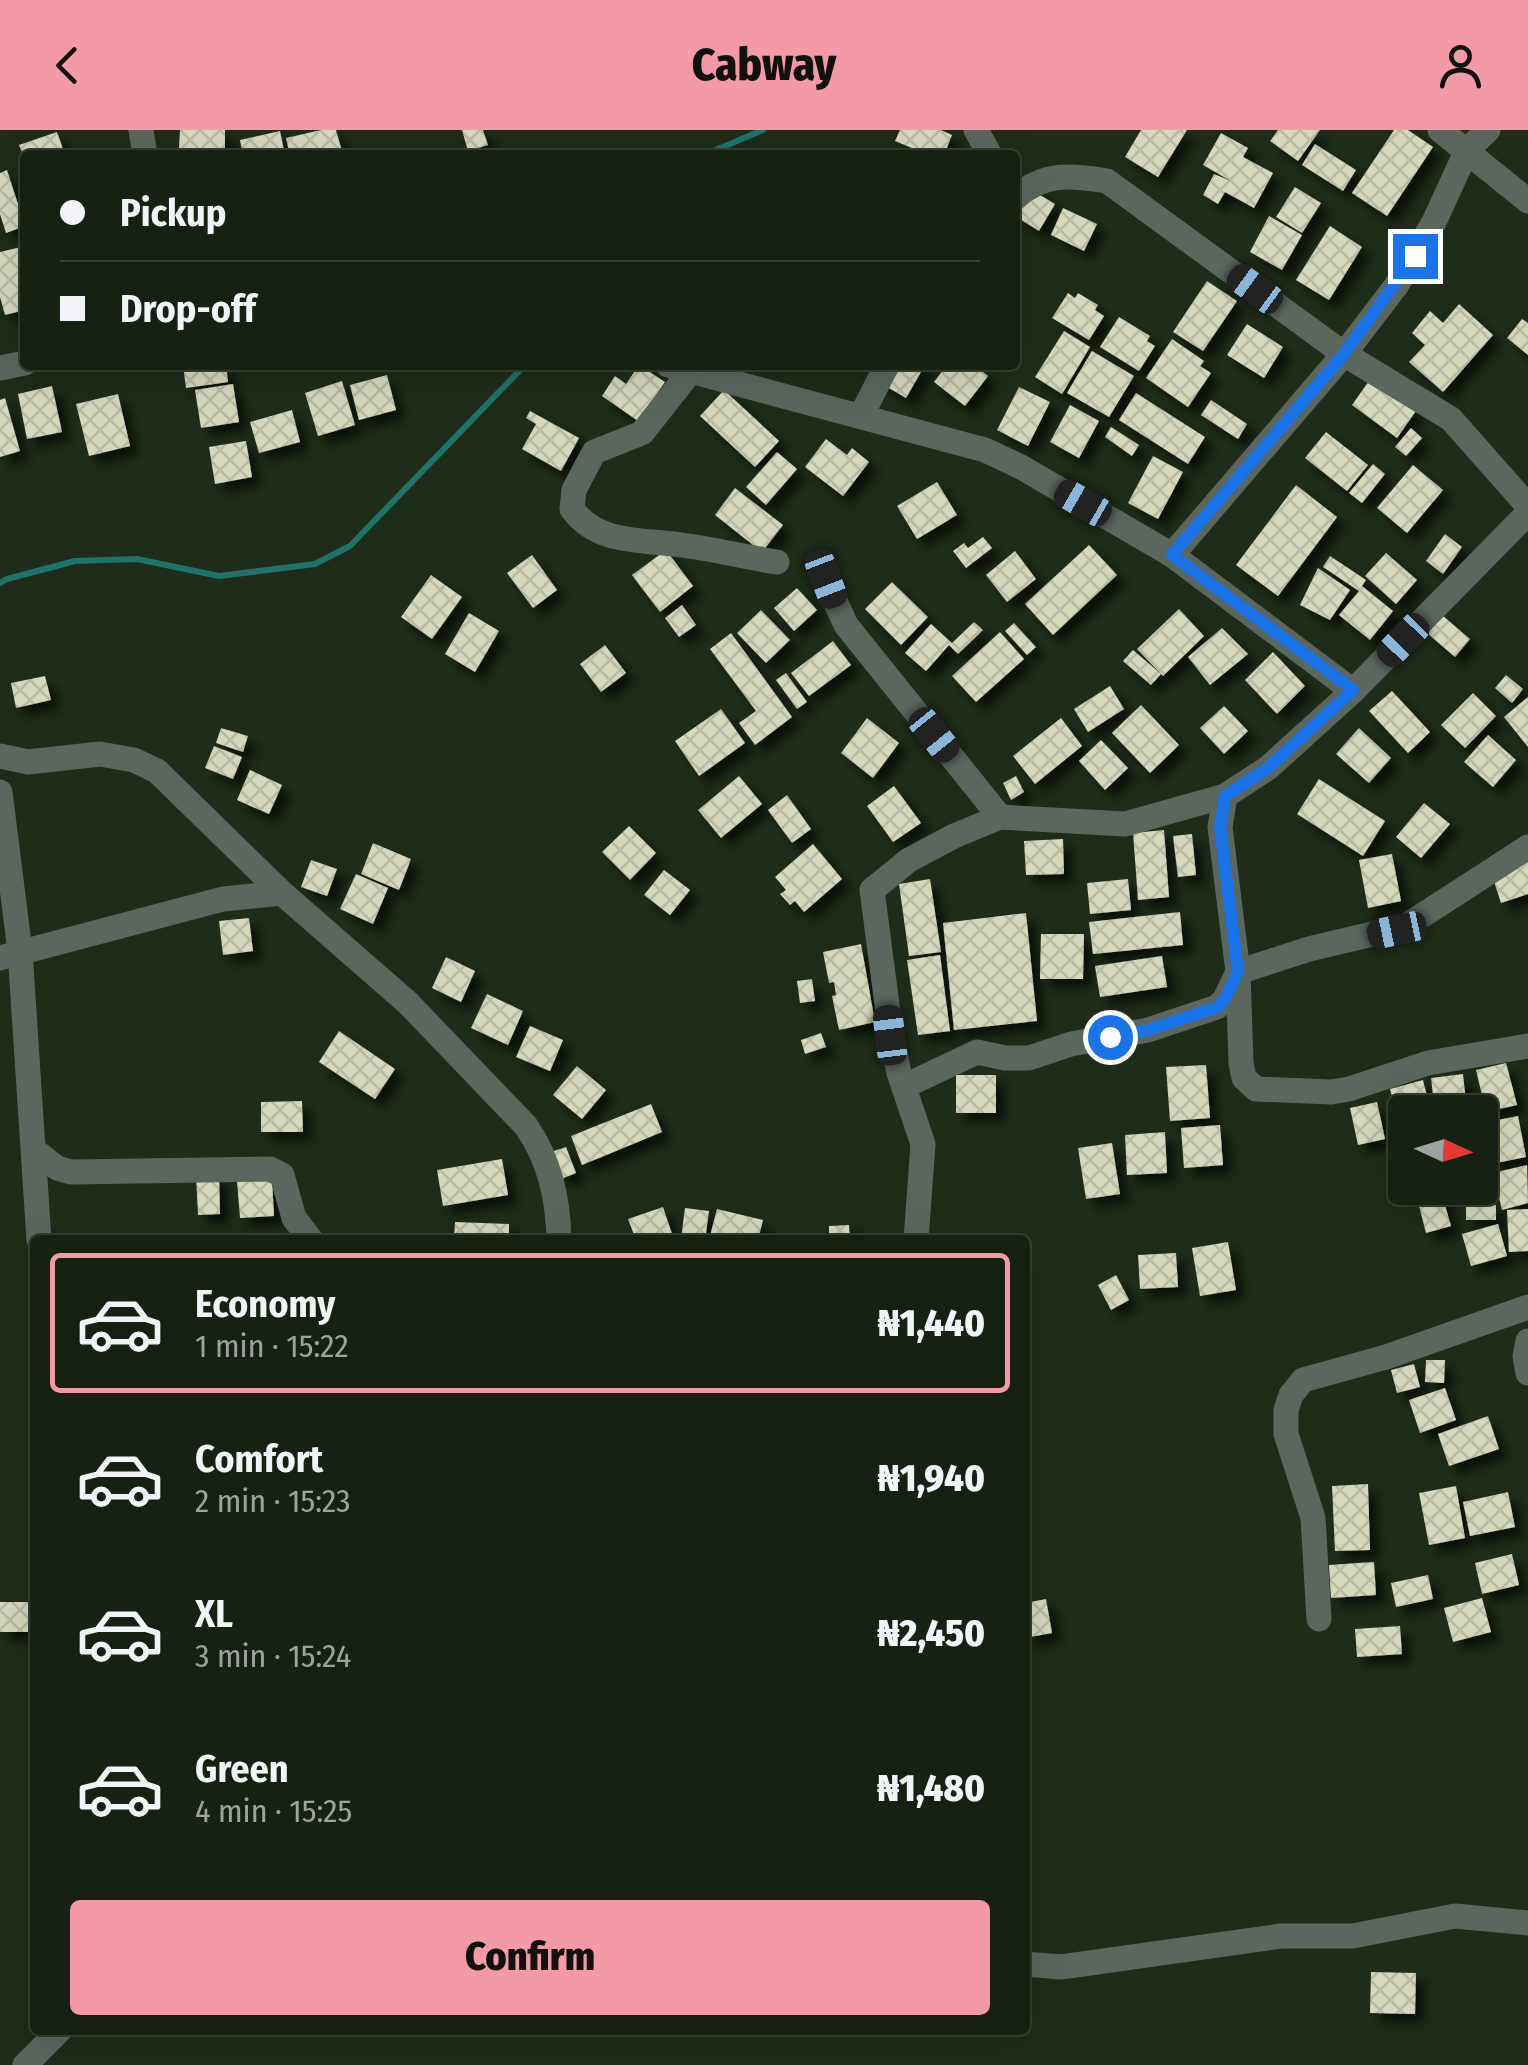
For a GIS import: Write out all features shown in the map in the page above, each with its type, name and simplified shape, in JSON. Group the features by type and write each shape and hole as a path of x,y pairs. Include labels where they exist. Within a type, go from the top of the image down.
{"street":[{"path":"1440,130 1528,201"},
{"path":"1172,555 1344,354 1415,256 1467,150 1488,130"},
{"path":"916,1235 922,1144 898,1073 890,1035 872,890 910,860 1000,817 1124,824 1225,796 1268,768 1353,690 1528,509 1450,419 1344,354 1106,181 1046,177 1020,195"},
{"path":"678,370 642,433 594,452 574,490 572,509 582,522 612,537 777,562"},
{"path":"690,370 986,450 1172,555 1353,690"},
{"path":"861,416 885,370"},
{"path":"826,579 846,624 1000,817"},
{"path":"0,756 28,762 100,754 134,760 157,771 282,893 408,1003 526,1126 542,1149 550,1174 560,1235"},
{"path":"0,792 10,955 34,1150 39,1235"},
{"path":"1225,796 1220,827 1238,972 1242,1063 1244,1078 1256,1089 1349,1090 1428,1064 1528,1046"},
{"path":"905,1086 977,1052 1029,1058 1071,1044 1148,1030 1218,1007 1238,972 1309,949 1406,926 1528,847"},
{"path":"10,955 222,899 282,893"},
{"path":"34,1150 58,1168 72,1172 270,1170 282,1175 294,1218 308,1235"},
{"path":"1318,1619 1313,1518 1286,1434 1286,1410 1291,1395 1303,1380 1386,1358 1528,1307"},
{"path":"1528,1341 1524,1356 1528,1373"},
{"path":"1030,1964 1061,1967 1282,1936 1353,1936 1456,1916 1528,1923"},
{"path":"26,2065 55,2035"}],"building":[{"path":"180,130 225,130 225,148 179,148"},
{"path":"336,130 342,150 289,150 286,138"},
{"path":"462,130 483,130 488,145 468,150"},
{"path":"900,130 941,130 952,135 946,150 917,150 895,141"},
{"path":"1141,130 1187,130 1158,177 1125,157"},
{"path":"1278,130 1320,130 1298,161 1270,141"},
{"path":"1394,130 1408,130 1433,147 1387,216 1352,193"},
{"path":"280,131 284,150 242,150 240,140"},
{"path":"57,132 63,149 21,150 19,145"},
{"path":"1221,133 1248,148 1243,157 1273,173 1254,208 1225,192 1218,204 1203,195 1214,174 1231,181 1203,165"},
{"path":"1315,144 1356,170 1343,191 1302,165"},
{"path":"7,170 20,210 20,228 6,233 0,214 0,173"},
{"path":"1295,187 1321,203 1302,233 1276,217"},
{"path":"1030,189 1055,204 1039,231 1020,219 1020,207"},
{"path":"1063,208 1097,224 1084,251 1051,235"},
{"path":"1269,216 1302,235 1282,270 1250,252"},
{"path":"1330,226 1362,247 1329,300 1296,280"},
{"path":"20,247 20,311 5,315 0,297 0,252"},
{"path":"1207,281 1237,301 1203,351 1173,332"},
{"path":"1068,293 1075,298 1078,293 1098,305 1095,310 1104,316 1089,340 1052,318"},
{"path":"1459,304 1493,335 1443,392 1409,362 1425,345 1412,333 1430,311 1443,323"},
{"path":"1119,317 1150,336 1147,341 1155,346 1139,371 1100,347"},
{"path":"1522,319 1528,323 1528,355 1507,338"},
{"path":"1247,324 1283,347 1264,378 1227,355"},
{"path":"1064,331 1090,347 1062,394 1035,377"},
{"path":"1172,339 1204,361 1200,366 1211,373 1188,407 1146,378"},
{"path":"1092,351 1134,376 1109,417 1067,393"},
{"path":"184,370 227,370 228,382 186,388"},
{"path":"636,370 647,370 665,382 638,421 602,396 615,376 626,384"},
{"path":"883,370 922,370 906,398 877,381"},
{"path":"943,370 980,370 988,376 965,406 934,382"},
{"path":"387,375 396,410 359,420 350,385"},
{"path":"1371,378 1416,411 1397,438 1352,405"},
{"path":"342,381 355,425 318,436 305,393"},
{"path":"233,384 239,422 201,428 195,390"},
{"path":"52,386 62,432 27,439 18,394"},
{"path":"1019,387 1050,402 1028,446 997,430"},
{"path":"724,390 779,441 755,467 700,416"},
{"path":"1136,393 1205,437 1188,464 1119,420"},
{"path":"118,394 130,446 89,456 76,404"},
{"path":"5,398 20,451 0,457 0,400"},
{"path":"1211,400 1247,424 1238,439 1201,415"},
{"path":"1070,405 1099,421 1079,458 1050,442"},
{"path":"292,410 300,442 259,453 250,422"},
{"path":"530,411 579,438 561,471 522,449 536,424 526,418"},
{"path":"1111,427 1139,445 1132,456 1105,437"},
{"path":"1411,428 1422,438 1406,456 1395,447"},
{"path":"1326,432 1368,465 1347,491 1305,458"},
{"path":"826,439 847,455 852,448 869,462 843,496 805,467"},
{"path":"246,441 252,477 215,484 209,447"},
{"path":"777,452 797,469 766,505 746,487"},
{"path":"1153,456 1183,472 1158,519 1128,503"},
{"path":"1373,464 1385,474 1362,503 1349,493"},
{"path":"1413,465 1443,490 1407,533 1377,508"},
{"path":"937,482 957,515 917,539 897,506"},
{"path":"1296,485 1337,517 1278,596 1236,565"},
{"path":"735,488 783,525 762,552 715,515"},
{"path":"1445,534 1462,547 1443,574 1426,561"},
{"path":"983,537 992,548 966,568 953,551 964,543 968,548"},
{"path":"1089,545 1117,575 1053,635 1025,604"},
{"path":"666,550 693,586 660,612 632,575"},
{"path":"1015,551 1036,579 1007,602 986,575"},
{"path":"1386,553 1417,580 1396,604 1365,576"},
{"path":"532,555 557,590 533,608 507,573"},
{"path":"1330,556 1366,580 1362,586 1393,611 1370,640 1339,615 1359,591 1323,567"},
{"path":"1318,568 1350,590 1330,620 1300,605"},
{"path":"431,575 462,597 432,639 401,617"},
{"path":"892,582 928,617 901,645 865,609"},
{"path":"797,588 817,610 794,631 774,608"},
{"path":"682,605 696,625 679,637 665,618"},
{"path":"1179,609 1204,636 1163,676 1137,649"},
{"path":"761,610 790,640 766,663 737,633"},
{"path":"469,613 499,631 475,672 445,654"},
{"path":"1442,615 1470,639 1455,657 1427,633"},
{"path":"974,622 983,630 958,654 949,645 926,671 905,653 931,624 952,643"},
{"path":"1014,623 1036,647 1027,655 1005,631"},
{"path":"1222,628 1248,654 1210,685 1188,657"},
{"path":"1000,632 1024,659 976,702 952,676"},
{"path":"731,633 792,717 755,745 739,723 756,711 710,649"},
{"path":"833,641 851,665 809,696 791,673"},
{"path":"605,645 626,673 601,692 580,664"},
{"path":"1133,650 1161,674 1151,685 1123,661"},
{"path":"1273,652 1305,686 1277,714 1245,680"},
{"path":"786,673 807,702 797,709 776,680"},
{"path":"1506,675 1523,689 1512,703 1495,688"},
{"path":"45,676 51,700 16,708 11,683"},
{"path":"1110,686 1124,709 1088,732 1074,709"},
{"path":"1392,691 1430,732 1408,753 1369,711"},
{"path":"1473,693 1496,716 1465,748 1441,725"},
{"path":"1528,697 1528,747 1504,717"},
{"path":"1141,705 1179,745 1150,773 1112,733"},
{"path":"1224,706 1248,731 1224,754 1200,728"},
{"path":"721,709 745,743 699,776 675,741"},
{"path":"867,718 899,743 873,778 841,753"},
{"path":"1061,718 1082,746 1035,784 1013,756"},
{"path":"221,728 248,736 243,752 216,743"},
{"path":"1359,728 1391,758 1369,783 1336,754"},
{"path":"1488,735 1516,760 1493,787 1464,762"},
{"path":"1101,740 1128,768 1105,790 1079,761"},
{"path":"214,746 242,757 233,779 205,768"},
{"path":"250,770 282,785 269,814 237,800"},
{"path":"739,776 762,804 721,838 698,810"},
{"path":"1016,776 1024,792 1011,800 1003,783"},
{"path":"1319,779 1385,821 1363,856 1297,814"},
{"path":"894,786 921,823 893,842 867,806"},
{"path":"787,795 811,829 792,843 768,810"},
{"path":"1424,803 1450,824 1421,858 1396,837"},
{"path":"629,826 656,853 630,880 602,852"},
{"path":"1164,830 1169,897 1138,900 1133,833"},
{"path":"1192,834 1196,875 1178,877 1173,836"},
{"path":"1063,839 1064,874 1026,875 1024,841"},
{"path":"373,843 411,859 399,890 361,874"},
{"path":"813,844 842,879 804,912 795,901 790,905 780,894 786,890 775,877"},
{"path":"1392,854 1401,901 1368,908 1359,860"},
{"path":"311,860 337,869 327,896 301,887"},
{"path":"1528,860 1528,894 1501,903 1491,872"},
{"path":"664,870 690,890 670,915 644,895"},
{"path":"356,874 388,888 373,924 340,909"},
{"path":"930,879 941,952 909,956 899,884"},
{"path":"1128,879 1131,910 1090,914 1087,883"},
{"path":"1180,912 1183,945 1093,954 1089,922"},
{"path":"1026,913 1037,1021 954,1030 943,923"},
{"path":"249,918 253,951 223,955 219,921"},
{"path":"1041,934 1084,934 1083,979 1040,979"},
{"path":"861,944 875,1022 839,1030 832,996 836,995 834,982 829,983 823,952"},
{"path":"940,955 950,1031 918,1035 907,960"},
{"path":"1162,956 1167,987 1100,997 1095,966"},
{"path":"446,957 475,971 461,1002 432,988"},
{"path":"812,979 815,1001 800,1003 797,981"},
{"path":"487,994 523,1011 508,1045 471,1028"},
{"path":"530,1026 563,1040 550,1071 516,1057"},
{"path":"339,1031 395,1069 375,1099 319,1062"},
{"path":"821,1033 826,1047 805,1054 801,1040"},
{"path":"1506,1063 1517,1105 1498,1109 1498,1095 1482,1095 1476,1070"},
{"path":"1206,1065 1210,1118 1170,1121 1166,1067"},
{"path":"577,1066 606,1090 582,1119 553,1095"},
{"path":"1463,1074 1465,1095 1433,1095 1431,1078"},
{"path":"956,1075 996,1075 996,1113 956,1113"},
{"path":"1423,1080 1427,1095 1392,1095 1390,1089"},
{"path":"302,1101 303,1132 261,1132 261,1102"},
{"path":"1377,1102 1385,1139 1358,1145 1350,1108"},
{"path":"651,1104 662,1132 582,1165 571,1136"},
{"path":"1518,1116 1526,1157 1498,1163 1498,1120"},
{"path":"1220,1125 1223,1165 1184,1168 1181,1128"},
{"path":"1165,1132 1167,1173 1127,1175 1125,1135"},
{"path":"1112,1143 1120,1194 1086,1199 1078,1148"},
{"path":"566,1147 576,1173 561,1179 551,1152"},
{"path":"502,1159 508,1195 443,1206 437,1170"},
{"path":"1527,1165 1528,1203 1502,1210 1498,1172"},
{"path":"219,1174 220,1214 198,1215 196,1175"},
{"path":"272,1179 274,1216 240,1218 237,1181"},
{"path":"1419,1205 1445,1205 1451,1226 1426,1233"},
{"path":"1496,1205 1496,1220 1466,1220 1466,1206"},
{"path":"663,1207 672,1235 634,1235 628,1219"},
{"path":"685,1208 709,1211 706,1235 682,1235"},
{"path":"717,1209 763,1220 759,1235 710,1235"},
{"path":"1528,1209 1528,1251 1509,1252 1507,1210"},
{"path":"455,1222 509,1224 509,1235 454,1235"},
{"path":"1498,1224 1507,1256 1471,1266 1462,1234"},
{"path":"849,1225 850,1235 829,1235 829,1226"},
{"path":"1228,1242 1236,1290 1200,1296 1192,1248"},
{"path":"1176,1253 1178,1287 1140,1289 1138,1255"},
{"path":"1116,1275 1129,1300 1111,1310 1098,1285"},
{"path":"1426,1360 1445,1360 1444,1383 1425,1382"},
{"path":"1414,1364 1420,1387 1397,1393 1391,1370"},
{"path":"1445,1388 1456,1420 1420,1433 1409,1400"},
{"path":"1488,1416 1499,1449 1449,1466 1438,1434"},
{"path":"1368,1484 1370,1550 1335,1551 1332,1486"},
{"path":"1456,1486 1465,1538 1429,1545 1419,1493"},
{"path":"1508,1492 1515,1527 1470,1536 1463,1502"},
{"path":"1512,1554 1519,1585 1482,1594 1475,1563"},
{"path":"1374,1562 1376,1595 1331,1598 1329,1565"},
{"path":"1428,1575 1433,1599 1396,1607 1391,1583"},
{"path":"1482,1598 1491,1632 1453,1642 1444,1608"},
{"path":"1046,1599 1052,1633 1030,1637 1030,1602"},
{"path":"0,1602 30,1602 30,1632 0,1632"},
{"path":"1400,1626 1402,1654 1357,1657 1355,1629"},
{"path":"1371,1972 1416,1973 1415,2014 1370,2013"}],"waterway":[{"path":"716,150 763,130"},
{"path":"0,583 75,561 137,559 219,576 315,564 350,546 520,370"}],"route":[{"path":"1110,1037 1148,1030 1218,1007 1225,999 1238,972 1220,827 1225,796 1268,768 1353,690 1172,555 1344,354 1415,256"}]}
